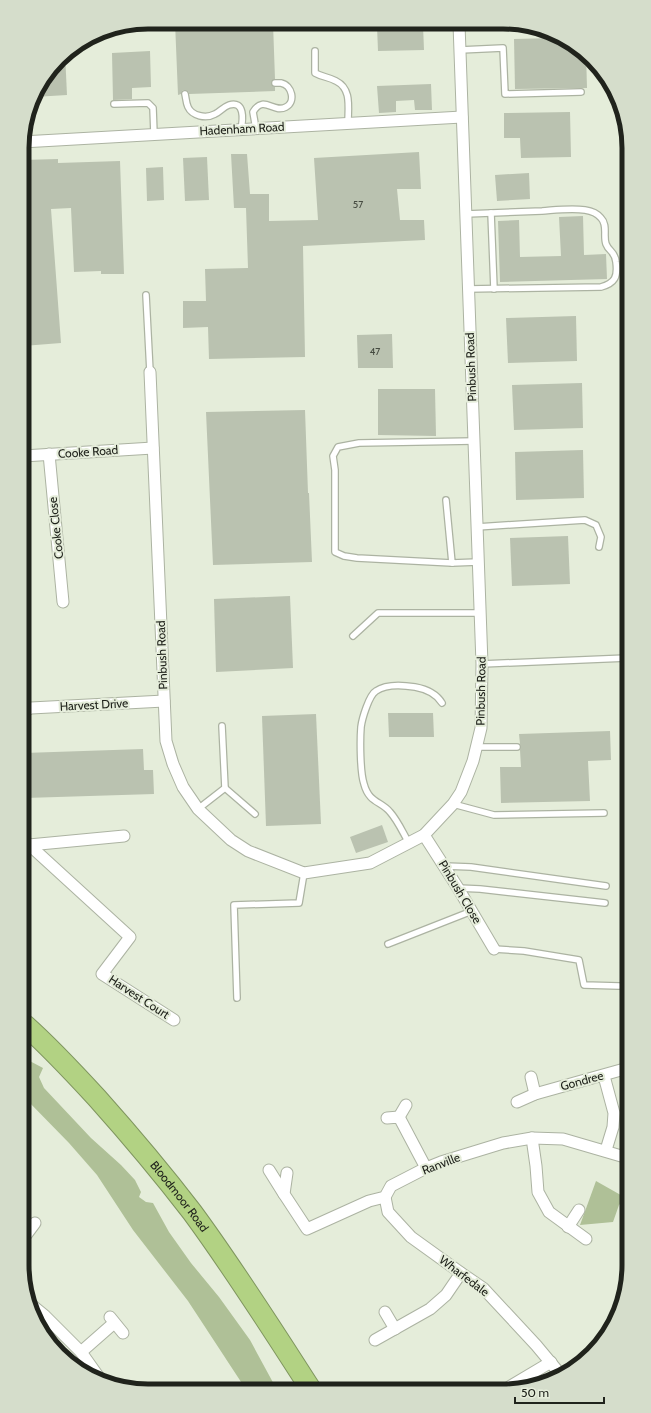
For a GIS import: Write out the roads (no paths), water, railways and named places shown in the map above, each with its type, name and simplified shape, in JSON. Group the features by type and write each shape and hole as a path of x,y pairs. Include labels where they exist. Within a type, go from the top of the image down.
{"highway":[{"name":"Bloodmoor Road","path":"29,1029 81,1081 170,1184 244,1286 307,1384"}],"street":[{"name":"Pinbush Road","path":"150,372 166,741 173,764 184,787 198,809 231,840 248,851 304,873 370,863 424,835 453,804 460,792 473,761 481,728 482,664 459,29"},
{"name":"Hadenham Road","path":"29,142 462,117"},
{"name":"Cooke Road","path":"29,456 154,448"},
{"name":"Cooke Close","path":"49,454 63,602"},
{"name":"Harvest Drive","path":"29,710 32,708 164,701"},
{"name":"Pinbush Close","path":"424,835 458,888 494,949"},
{"path":"29,843 124,836"},
{"name":"Harvest Court","path":"29,845 130,937 102,974 174,1020"},
{"name":"Gondree","path":"517,1102 535,1094 622,1070"},
{"path":"604,1076 614,1113 613,1127 606,1150"},
{"path":"531,1077 535,1094"},
{"path":"399,1117 406,1105"},
{"path":"387,1118 399,1117"},
{"path":"399,1117 426,1168"},
{"path":"532,1138 538,1192 549,1212 586,1239"},
{"name":"Ranville","path":"385,1197 391,1186 426,1168 503,1143 532,1138 563,1138 622,1156"},
{"path":"269,1170 307,1229 369,1201 385,1197"},
{"path":"284,1194 287,1173"},
{"name":"Wharfedale","path":"385,1197 388,1212 412,1237 483,1288 557,1371"},
{"path":"568,1227 579,1210"},
{"path":"29,1231 35,1223"},
{"path":"375,1340 430,1309 446,1295 461,1273"},
{"path":"385,1312 395,1329"},
{"path":"41,1317 81,1352 95,1372"},
{"path":"81,1352 112,1320 123,1333"},
{"path":"515,1383 550,1362"}],"lane":[{"path":"460,50 503,48 505,94 581,92"},
{"path":"315,51 315,73 335,80 344,86 348,94 348,123"},
{"path":"256,128 253,112 260,105 264,104 281,109 287,107 291,103 292,96 286,85 282,83 275,83"},
{"path":"185,94 186,105 189,109 200,116 216,114 229,105 235,105 240,108 243,113 242,129"},
{"path":"114,104 148,103 153,108 154,134"},
{"path":"465,214 576,209 595,212 602,218 605,224 605,241 607,247 616,256 617,266 617,274 614,280 610,284 601,287 468,289"},
{"path":"491,213 494,289"},
{"path":"146,295 150,372"},
{"path":"474,441 358,443 338,447 334,456 335,552 344,556 357,558 478,562"},
{"path":"446,500 452,562"},
{"path":"477,527 585,520 596,525 600,536 599,547"},
{"path":"353,636 378,613 480,613"},
{"path":"482,664 622,658"},
{"path":"409,843 390,811 376,802 368,794 364,784 362,767 361,725 371,696 376,691 383,688 399,686 423,688 439,698 442,704"},
{"path":"222,726 225,788 255,814"},
{"path":"476,747 516,747"},
{"path":"198,809 225,788"},
{"path":"453,804 494,815 604,814"},
{"path":"444,866 479,868 606,886"},
{"path":"237,998 234,905 299,902 304,873"},
{"path":"458,888 480,889 605,903"},
{"path":"388,944 472,911"},
{"path":"494,949 524,951 579,960 584,985 619,986"}]}
